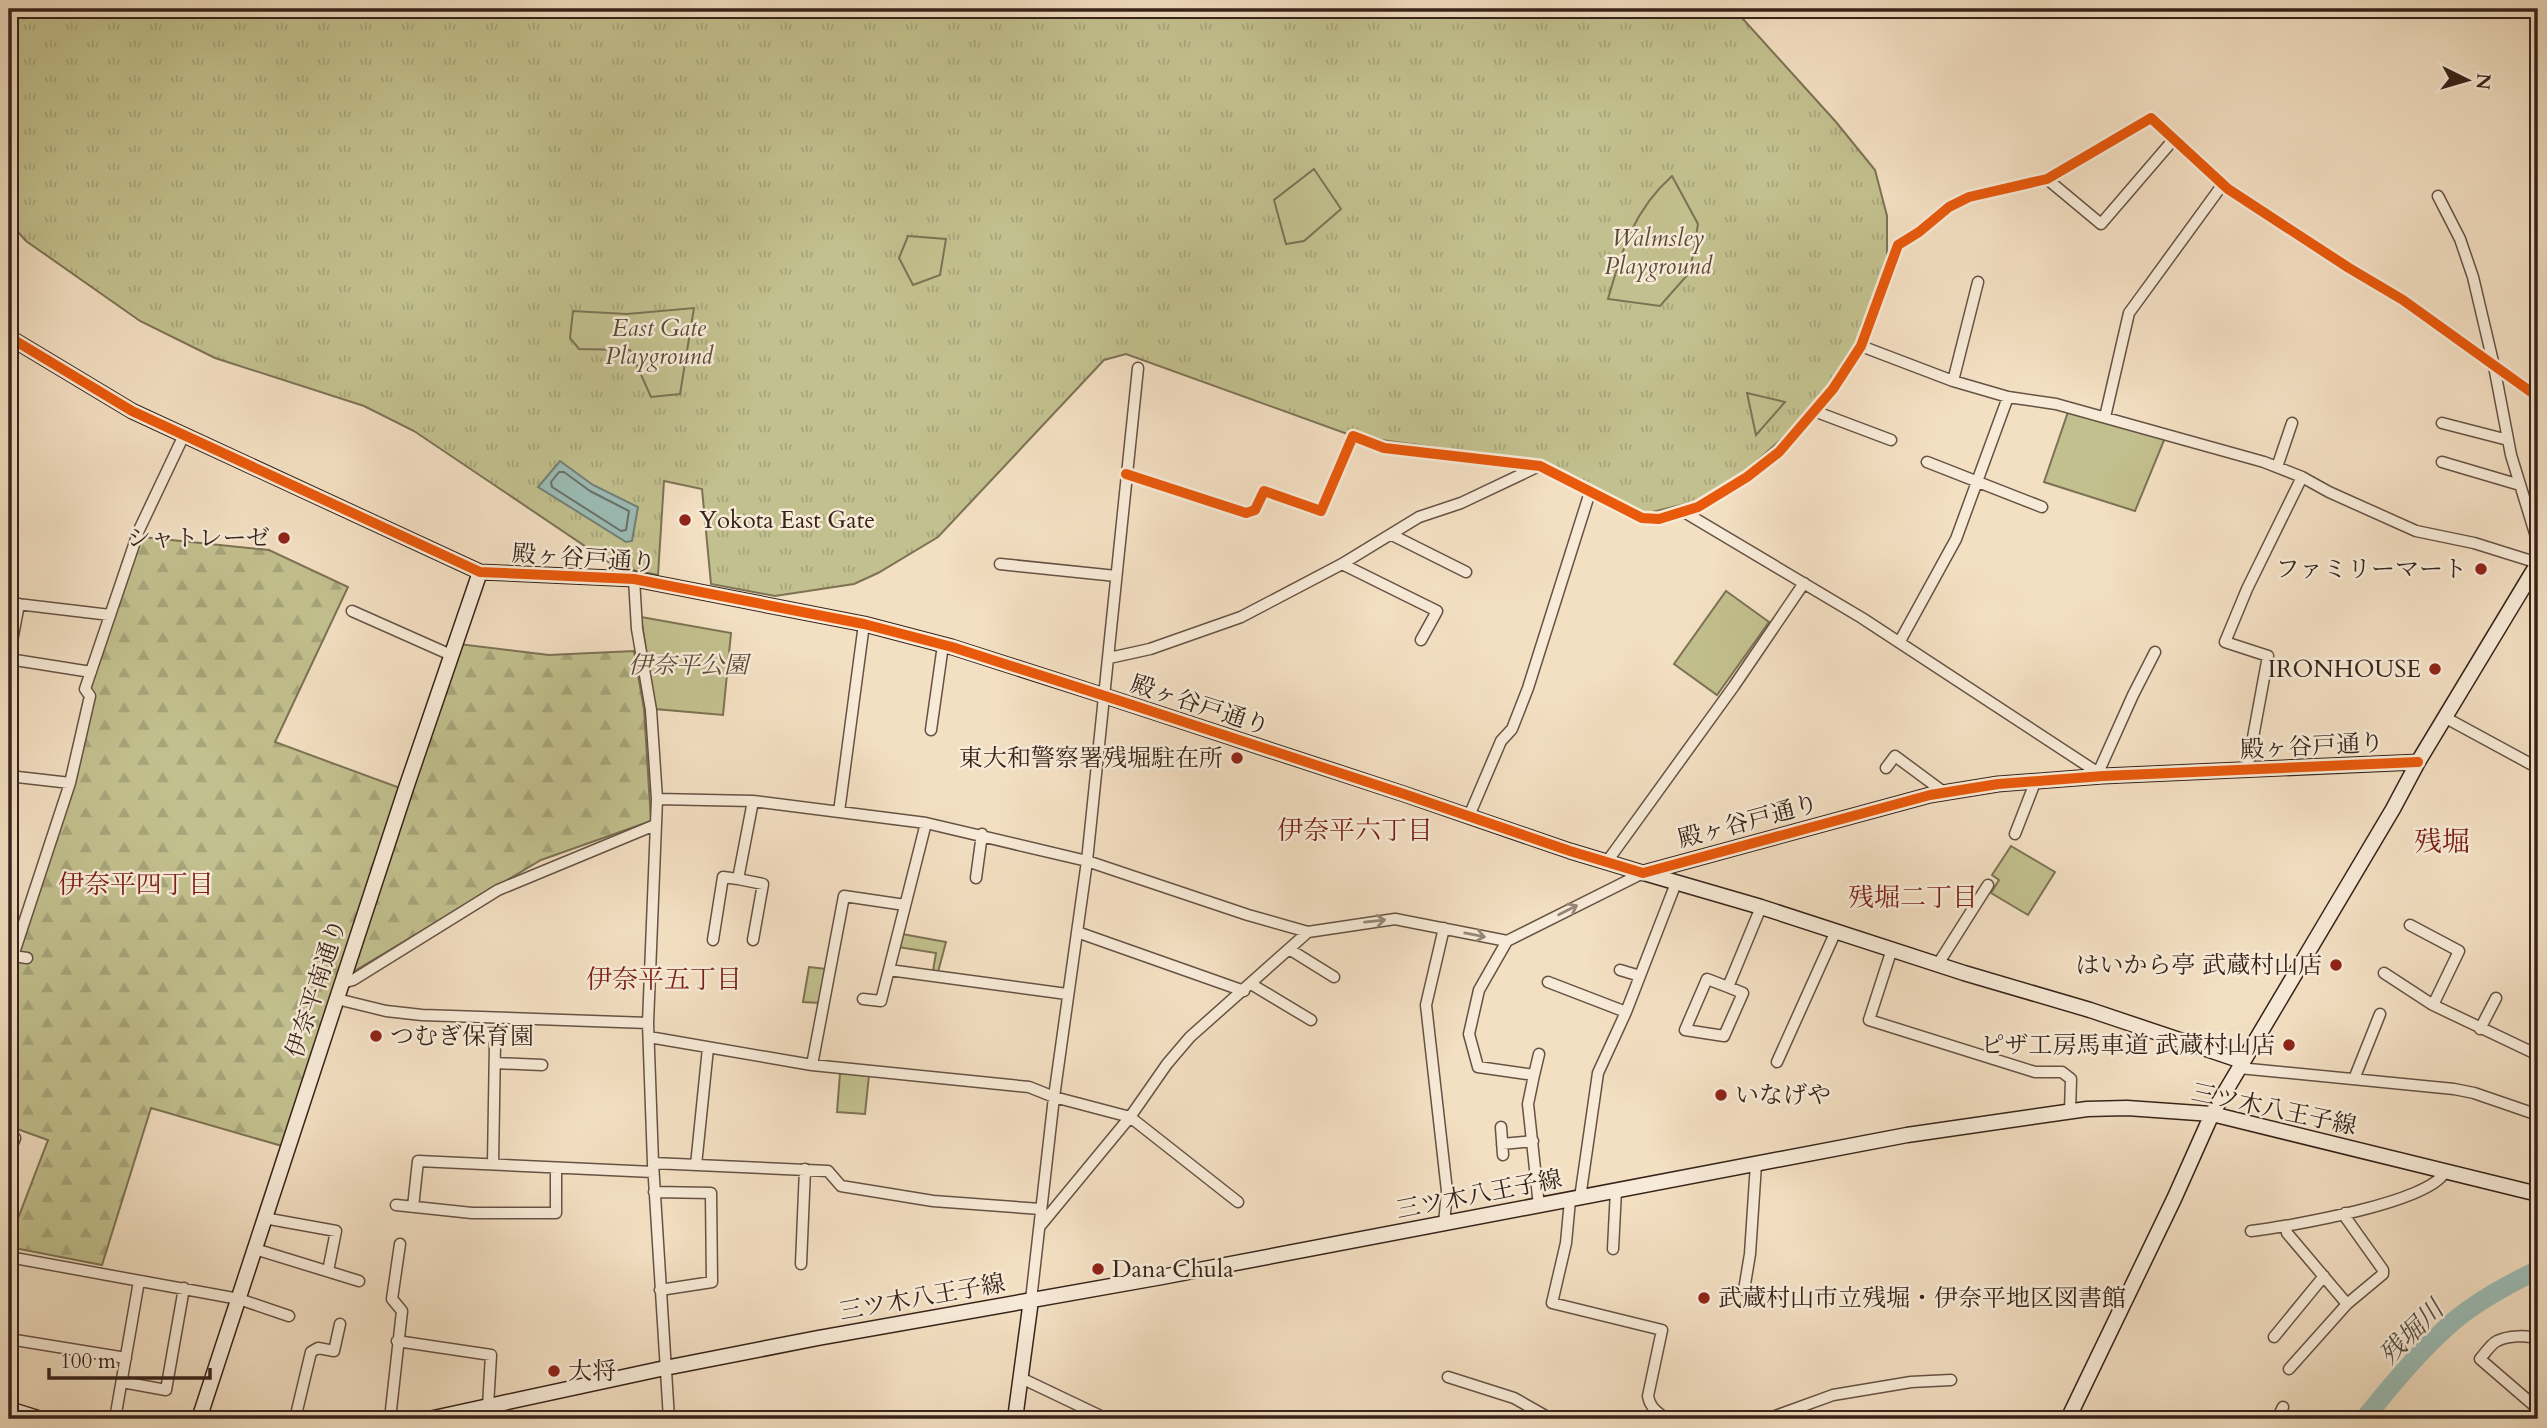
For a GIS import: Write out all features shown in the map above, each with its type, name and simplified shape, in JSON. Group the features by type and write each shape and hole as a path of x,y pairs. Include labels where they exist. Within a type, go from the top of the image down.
{"street":[{"path":"1126,474 1246,513 1255,510 1264,491 1321,511 1353,436 1384,448 1540,466 1642,518 1659,519 1684,512 1718,496 1763,467 1833,388 1861,346 1898,245 1919,232 1949,207 1969,197 2046,178 2151,118 2223,184 2349,268 2403,300 2538,397"},
{"path":"2046,178 2101,224 2174,139"},
{"path":"2105,417 2129,313 2223,184"},
{"path":"2438,196 2460,239 2473,277 2508,440 2538,543"},
{"path":"1953,381 1978,282"},
{"name":"殿ヶ谷戸通り","path":"9,337 114,402 480,572 634,579 864,624 943,645 1105,696 1605,863 1643,873 1945,793 2101,774 2418,762"},
{"path":"1861,346 1953,381 2008,397 2047,402 2105,417 2277,467 2416,531 2474,543 2538,563 2212,1114 2068,1419"},
{"path":"1015,1419 1067,995 1087,861 1138,368"},
{"path":"1899,641 1956,539 2008,397"},
{"path":"1814,411 1891,440"},
{"path":"2277,467 2291,423"},
{"path":"2442,423 2508,440"},
{"path":"27,958 11,960 69,782 90,696 85,689 90,672 139,530 184,435"},
{"path":"1927,462 2042,507"},
{"path":"2442,462 2520,485"},
{"path":"1109,658 1150,649 1241,617 1342,564 1419,517 1461,503 1540,466"},
{"path":"2247,770 2268,656 2225,642 2246,590 2302,477"},
{"path":"1469,816 1501,741 1512,729 1528,688 1590,492"},
{"path":"1684,512 1899,641 2101,774 2133,695 2155,652"},
{"path":"1392,535 1466,572"},
{"path":"1000,564 1116,576"},
{"path":"1342,564 1437,611 1421,640"},
{"name":"伊奈平南通り","path":"199,1419 480,572"},
{"path":"634,579 637,629 651,710 657,799 648,1023 654,1192 669,1419"},
{"path":"1605,863 1734,686 1804,583"},
{"path":"90,672 9,658 14,603 110,615"},
{"path":"352,611 451,655"},
{"path":"839,812 864,624"},
{"path":"931,730 943,645"},
{"path":"2446,718 2538,768"},
{"path":"1886,768 1895,756 1945,793"},
{"path":"9,776 69,782"},
{"path":"2015,834 2036,780"},
{"path":"657,799 753,801 926,823 982,834 1087,861 1248,915 1308,932 1395,919 1507,941"},
{"path":"738,879 753,801"},
{"path":"863,999 881,1001 926,823"},
{"path":"342,983 353,980 498,890 655,825"},
{"path":"976,878 982,834"},
{"path":"1534,1075 1478,1067 1469,1034 1479,990 1507,941 1643,873 2090,1010 2241,1065 2474,1093 2538,1115"},
{"path":"713,940 723,877 764,884 753,940"},
{"path":"1667,1419 1655,1412 1648,1396 1662,1330 1552,1303 1575,1199 1598,1073 1626,1012 1676,883"},
{"path":"1938,964 1987,886"},
{"path":"812,1065 844,896 905,905"},
{"path":"1728,987 1761,907"},
{"path":"2410,925 2459,951 2432,1005"},
{"path":"1444,928 1426,1005 1447,1191 1444,1224"},
{"path":"1777,1062 1836,931"},
{"path":"1077,932 1247,987 1311,1020"},
{"path":"1038,1228 1130,1116 1190,1037 1308,932"},
{"path":"1289,949 1334,977"},
{"path":"1892,949 1869,1020 2035,1072 2062,1072 2071,1079 2070,1111"},
{"path":"1619,970 1640,976"},
{"path":"889,971 1067,995"},
{"path":"2384,973 2432,1005 2538,1055"},
{"path":"1707,979 1728,987 1743,993 1724,1037 1685,1030 1707,979"},
{"path":"1548,982 1626,1012"},
{"path":"2480,1029 2496,998"},
{"path":"337,999 386,1011 422,1015 648,1023"},
{"path":"2354,1079 2381,1014"},
{"path":"649,1037 812,1065 1029,1087 1054,1097 1130,1116 1238,1202"},
{"path":"492,1164 495,1043"},
{"path":"696,1165 708,1048"},
{"path":"1539,1054 1528,1104 1539,1206"},
{"path":"495,1063 542,1065"},
{"name":"三ツ木八王子線","path":"429,1419 665,1368 1444,1224 1907,1135 2070,1111 2127,1108 2212,1114 2538,1194"},
{"path":"1501,1127 1503,1149 1533,1141"},
{"path":"9,1136 15,1138 9,1154"},
{"path":"413,1207 418,1161 556,1168 696,1165 805,1169 828,1171 841,1186 933,1201 1041,1209"},
{"path":"1744,1290 1750,1254 1756,1164"},
{"path":"396,1205 472,1213 556,1213 556,1168"},
{"path":"801,1264 805,1169"},
{"path":"2251,1231 2286,1227 2399,1199 2438,1182 2445,1171"},
{"path":"1614,1249 1616,1190"},
{"path":"654,1192 711,1193 712,1282 660,1290"},
{"path":"2289,1369 2347,1304 2383,1274 2383,1270 2345,1213"},
{"path":"264,1218 336,1231 328,1271"},
{"path":"2286,1227 2287,1233 2347,1304"},
{"path":"390,1419 402,1311 392,1299 400,1244"},
{"path":"255,1249 359,1281"},
{"path":"9,1257 239,1299 289,1316"},
{"path":"2274,1337 2324,1276"},
{"path":"115,1419 139,1281"},
{"path":"122,1382 166,1390 184,1288"},
{"path":"295,1419 312,1352 318,1348 334,1351 340,1324"},
{"path":"2538,1340 2522,1336 2497,1341 2480,1359 2538,1409"},
{"path":"9,1339 126,1358"},
{"path":"397,1341 492,1355 488,1406"},
{"path":"1448,1377 1514,1398 1551,1419"},
{"path":"1021,1378 1107,1419"},
{"path":"1767,1419 1832,1395 1911,1382 1951,1380"},
{"path":"2277,1419 2283,1407"},
{"path":"9,1409 41,1419"}],"green space":[{"path":"9,9 1734,9 1836,122 1875,170 1887,216 1887,272 1865,335 1824,401 1718,496 1636,516 1540,466 1475,453 1353,436 1126,354 1104,360 938,537 878,573 854,584 775,596 711,584 702,489 664,481 658,575 616,567 414,431 364,406 215,358 140,321 26,241 9,222"},
{"path":"1314,169 1341,209 1304,241 1286,244 1274,200"},
{"name":"Walmsley Playground","path":"1672,176 1698,224 1690,272 1660,306 1608,299 1618,264 1638,217"},
{"path":"908,236 946,239 940,275 913,285 899,258"},
{"name":"East Gate Playground","path":"694,308 680,394 651,397 630,350 579,349 570,338 573,311 627,314"},
{"path":"1747,393 1785,402 1756,435"},
{"path":"2068,412 2165,438 2135,511 2044,482"},
{"path":"142,537 269,550 348,587 275,742 408,791 459,644 549,655 634,651 644,709 651,821 541,860 338,981 282,1146 151,1108 102,1265 9,1247 48,1140 9,1126 9,973 73,783 86,691"},
{"path":"1726,591 1769,622 1717,695 1674,664"},
{"name":"伊奈平公園","path":"641,617 731,633 723,715 655,709"},
{"path":"2011,846 2055,872 2028,915 1991,893 1999,880 1992,875"},
{"path":"902,934 946,942 938,972 933,971 936,953 898,947"},
{"path":"809,967 827,969 820,1003 803,1002"},
{"path":"840,1073 869,1075 865,1114 837,1112"}],"water":[{"path":"560,461 593,485 638,507 632,541 626,542 538,487"}],"waterway":[{"name":"残堀川","path":"2364,1419 2414,1360 2457,1318 2491,1295 2538,1270"}],"cycle path":[{"path":"1126,474 1246,513 1255,510 1264,491 1321,511 1353,436 1384,448 1540,466 1642,518 1659,519 1698,507 1747,477 1779,452 1833,389 1861,346 1898,245 1919,232 1949,207 1969,197 2047,179 2151,118 2228,189 2403,300 2538,397"},
{"path":"9,337 132,411 480,572 634,579 864,624 952,647 1643,873 1930,795 1998,784 2103,776 2418,762"}],"place":[{"name":"Yokota East Gate","path":"685,520"},
{"name":"シャトレーゼ","path":"284,538"},
{"name":"ファミリーマート","path":"2481,569"},
{"name":"IRONHOUSE","path":"2435,669"},
{"name":"東大和警察署残堀駐在所","path":"1237,758"},
{"name":"はいから亭 武蔵村山店","path":"2336,965"},
{"name":"つむぎ保育園","path":"376,1036"},
{"name":"ピザ工房馬車道 武蔵村山店","path":"2289,1045"},
{"name":"いなげや","path":"1721,1095"},
{"name":"Dana Chula","path":"1098,1269"},
{"name":"武蔵村山市立残堀・伊奈平地区図書館","path":"1704,1298"},
{"name":"大将","path":"554,1371"}],"district":[{"name":"伊奈平六丁目","path":"1355,830"},
{"name":"残堀","path":"2442,841"},
{"name":"伊奈平四丁目","path":"136,884"},
{"name":"残堀二丁目","path":"1913,897"},
{"name":"伊奈平五丁目","path":"664,979"}]}
